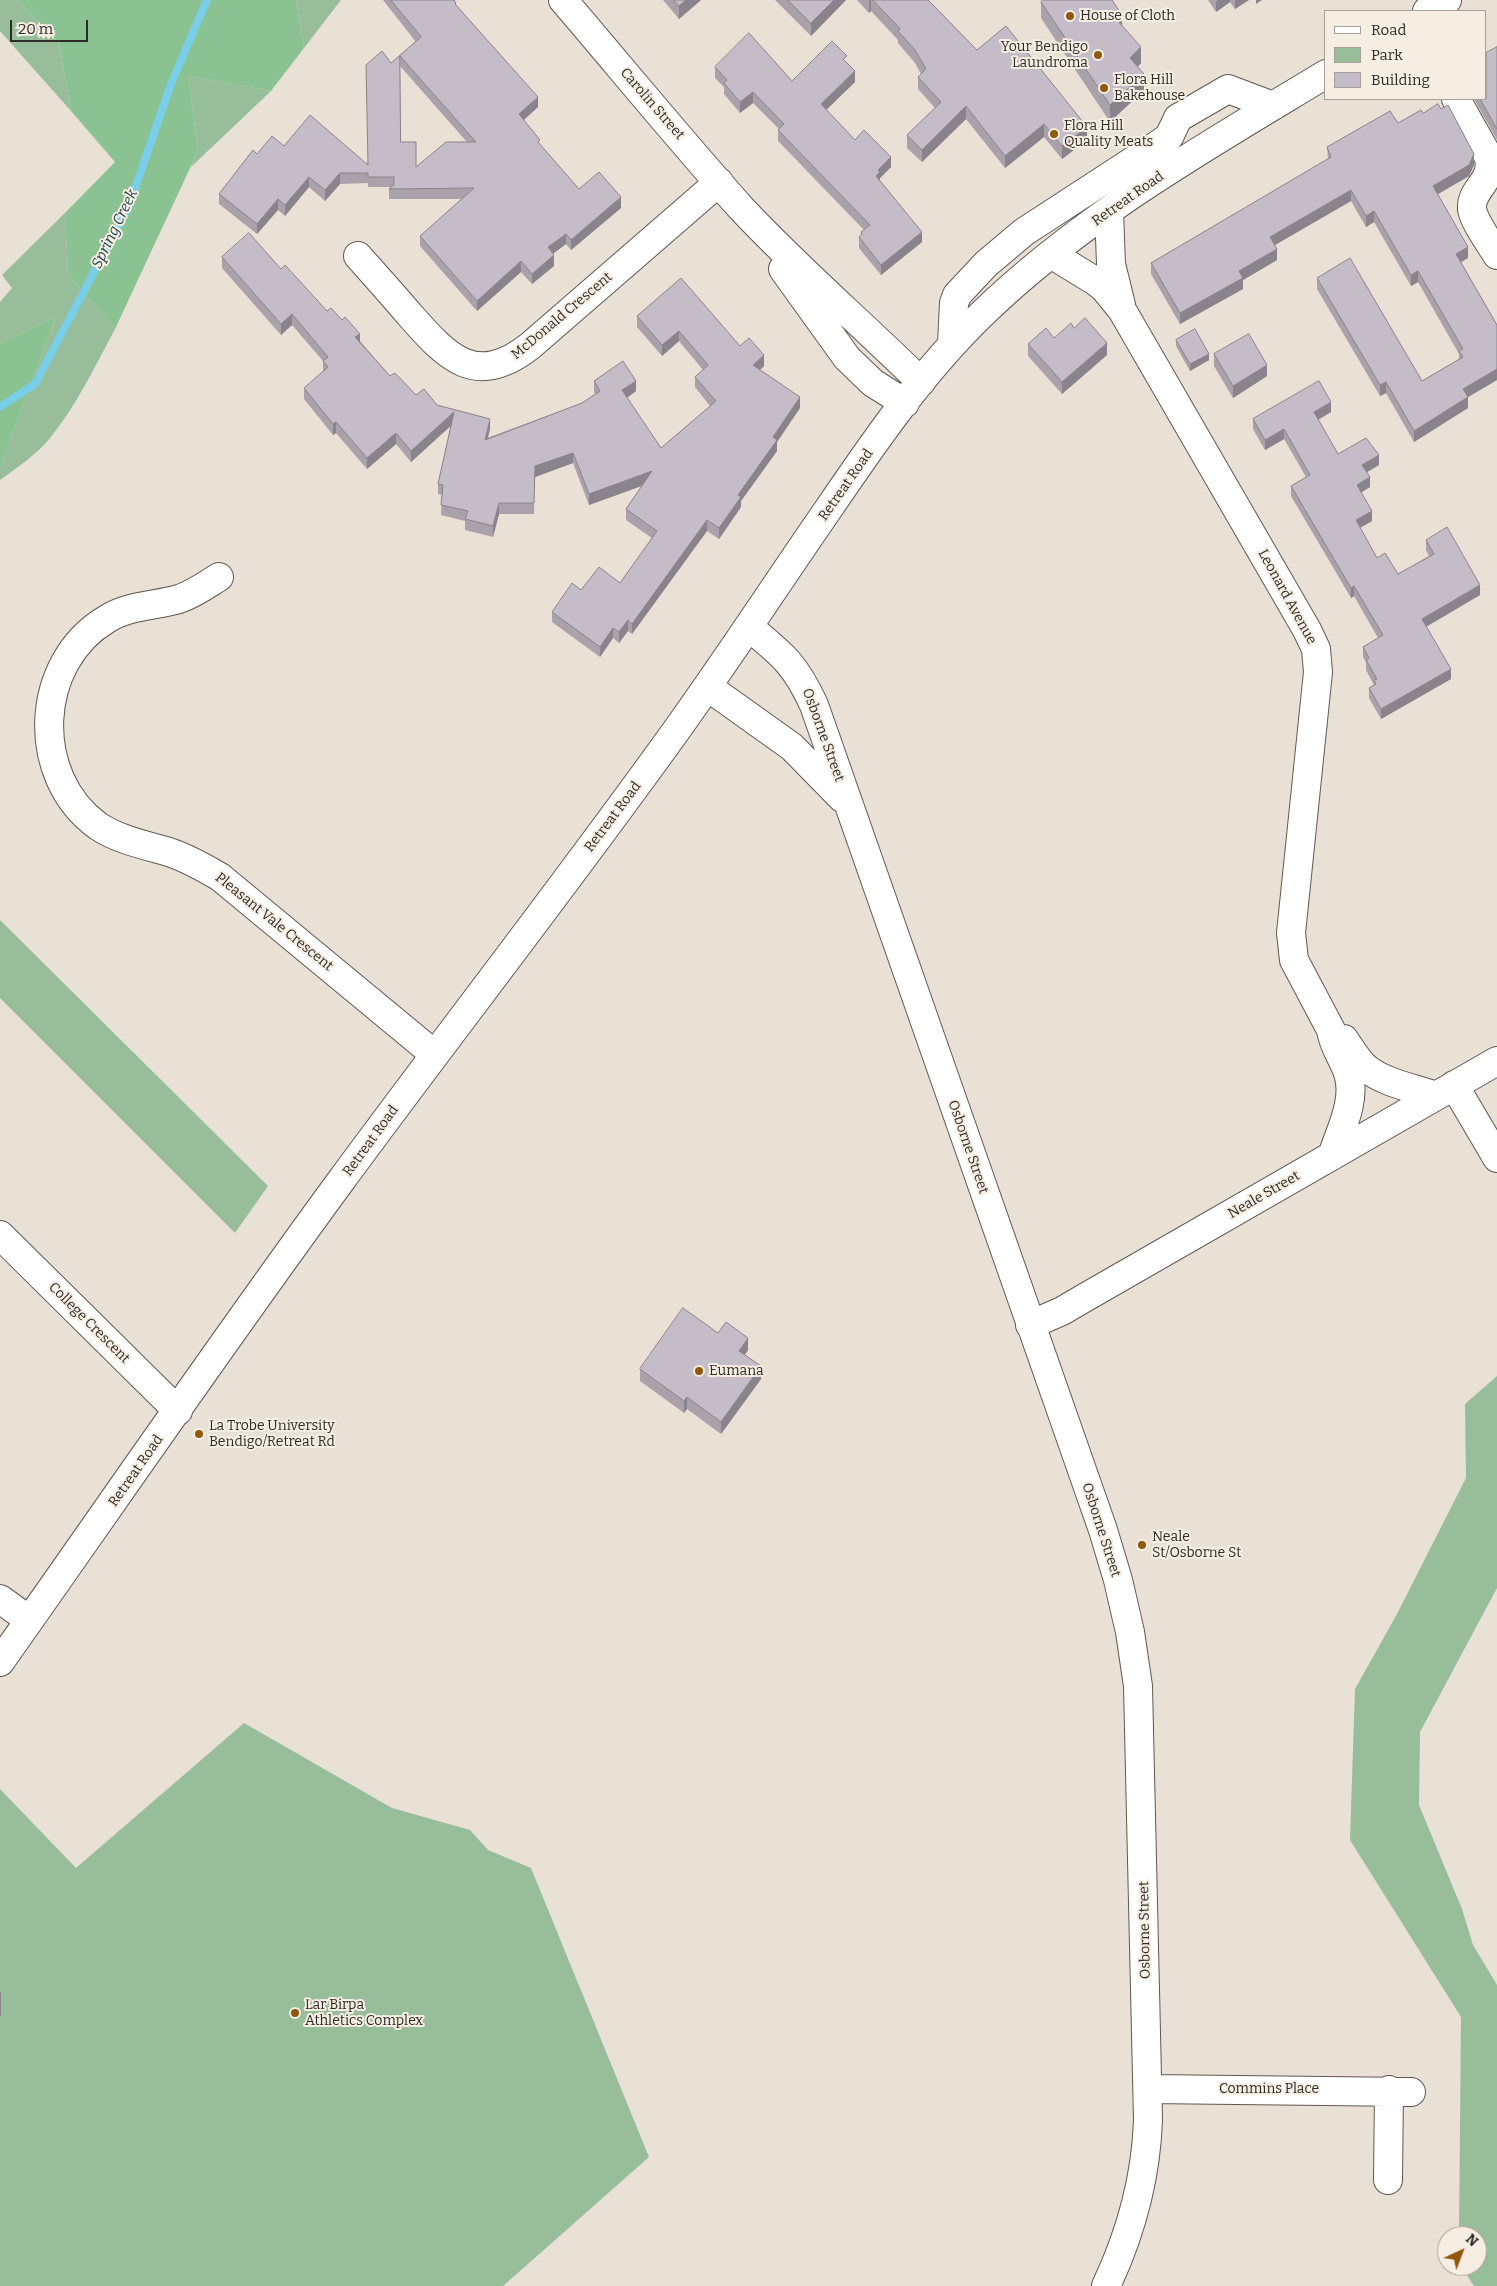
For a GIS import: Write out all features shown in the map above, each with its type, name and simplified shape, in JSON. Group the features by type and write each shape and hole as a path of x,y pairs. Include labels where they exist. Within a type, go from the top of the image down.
{"street":[{"name":"Carolin Street","path":"563,0 741,208 835,303 870,332 921,382"},
{"path":"1429,10 1447,0"},
{"name":"Retreat Road","path":"0,1662 290,1251 434,1054 708,687 856,469 952,344 986,310 1051,254 1109,211 1182,162 1324,75"},
{"path":"952,344 954,303 957,296 986,264 1024,232 1169,137 1178,118 1228,89 1273,106"},
{"path":"1457,100 1489,158 1491,167 1489,174 1474,197 1472,212 1497,255"},
{"name":"McDonald Crescent","path":"358,256 447,355 481,366 501,364 530,346 719,182"},
{"name":"Carolin Street","path":"741,208 847,358 872,383 905,403"},
{"name":"Leonard Avenue","path":"1109,211 1111,264 1122,310"},
{"name":"Leonard Avenue","path":"1051,254 1104,288 1122,310 1307,630 1316,649 1318,672 1291,947 1294,960 1332,1030 1333,1042 1344,1063 1351,1088 1350,1101 1332,1156"},
{"name":"Pleasant Vale Crescent","path":"219,577 197,591 180,598 120,612 95,627 75,646 58,675 50,705 49,731 51,750 57,772 76,804 98,826 138,844 185,858 220,877 434,1054"},
{"name":"Osborne Street","path":"749,627 786,658 802,679 814,705 1103,1530 1118,1580 1130,1632 1138,1686 1149,2089 1147,2153 1142,2183 1122,2247 1106,2286"},
{"name":"Osborne Street","path":"708,687 792,747 848,805"},
{"name":"Leonard Avenue","path":"1332,1030 1342,1035 1356,1057 1367,1068 1383,1078 1445,1091"},
{"name":"Neale Street","path":"1030,1324 1078,1302 1497,1061"},
{"path":"1445,1091 1497,1158"},
{"name":"College Crescent","path":"0,1235 178,1411"},
{"path":"0,1599 29,1620"},
{"name":"Commins Place","path":"1149,2089 1400,2091 1388,2180"}],"green space":[{"path":"0,0 17,0 59,43 71,111 0,31"},
{"path":"17,0 296,0 304,48 271,91 188,76 198,151 115,329 68,274 65,213 115,162 71,111 59,43"},
{"path":"296,0 341,0 304,48"},
{"path":"188,76 271,91 191,167 198,151"},
{"path":"65,213 68,274 115,329 85,385 60,425 27,461 0,480 0,468 56,317 0,343 0,302 12,288 2,275"},
{"path":"56,317 0,468 0,343"},
{"path":"0,920 268,1186 235,1233 0,998"},
{"path":"1497,1376 1497,1588 1420,1732 1419,1805 1462,1909 1473,1945 1497,1985 1497,2286 1474,2286 1468,2276 1487,2276 1487,2226 1459,2226 1461,2017 1350,1840 1355,1689 1397,1614 1466,1478 1465,1404"},
{"name":"Lar Birpa Athletics Complex","path":"244,1723 392,1808 470,1830 488,1850 531,1868 649,2157 503,2286 0,2286 0,1789 76,1868"}],"building":[{"path":"391,0 454,0 455,4 538,97 519,114 540,140 538,142 579,189 599,172 621,197 571,240 566,234 548,247 554,255 532,274 521,261 477,301 420,236 474,188 389,189 394,185 394,177 368,177 368,173 340,173 325,190 309,177 285,205 278,199 257,224 219,194 253,150 257,154 272,136 284,146 310,115 368,165 366,65 382,51 391,63 421,37","holes":["400,56 476,142 446,142 416,167 416,142 401,142"]},
{"path":"674,0 686,0 679,6"},
{"path":"788,0 834,0 811,23"},
{"path":"873,0 928,0 977,50 1006,26 1087,127 1062,146 1044,124 1005,156 966,106 922,150 907,135 941,102 918,77 926,69 915,50 898,31 900,29"},
{"path":"1043,0 1112,0 1122,15 1117,20 1141,47 1130,58 1144,74 1110,105 1041,2"},
{"path":"749,33 792,81 832,41 847,56 843,59 855,71 821,104 855,140 864,130 891,157 878,170 880,172 876,176 922,232 881,265 859,237 862,234 861,232 870,225 778,130 784,124 753,92 740,102 724,83 727,80 715,67"},
{"path":"1497,47 1497,129 1481,100 1487,100 1487,52"},
{"path":"1438,104 1441,109 1448,105 1474,154 1469,165 1433,186 1468,247 1456,254 1497,325 1497,369 1463,389 1468,397 1414,431 1386,382 1380,385 1317,278 1350,258 1422,381 1463,357 1459,351 1463,349 1418,271 1411,275 1374,211 1366,216 1351,190 1270,237 1277,249 1239,271 1243,278 1180,313 1151,263 1331,157 1327,147 1390,111 1398,123 1421,110 1423,113"},
{"path":"249,233 281,269 285,265 327,311 331,308 342,320 345,317 360,334 355,337 390,376 395,373 416,395 424,389 437,405 490,419 485,440 582,403 600,391 594,381 623,361 636,381 622,390 661,448 716,401 695,377 708,365 679,331 662,345 637,316 681,278 740,346 749,338 764,355 753,365 800,397 773,437 777,440 738,495 741,497 719,528 707,520 632,624 628,620 619,632 613,628 600,647 552,612 572,583 581,590 599,567 620,583 657,531 626,509 652,471 589,494 573,453 535,466 534,503 499,503 493,526 465,519 468,511 441,505 443,485 438,484 454,412 411,451 396,433 367,458 336,422 333,424 304,388 328,367 323,361 328,357 292,314 281,324 222,257"},
{"path":"1085,318 1107,343 1062,382 1028,344 1046,328 1054,338 1071,323 1074,328"},
{"path":"1195,329 1209,354 1190,364 1176,340"},
{"path":"1249,334 1267,365 1233,386 1214,354"},
{"path":"1319,381 1331,402 1314,412 1338,454 1366,438 1379,455 1362,465 1370,477 1357,485 1372,511 1356,520 1377,558 1385,553 1398,574 1434,554 1426,540 1447,527 1480,585 1422,619 1451,669 1381,709 1369,688 1376,684 1374,680 1377,679 1366,660 1369,658 1363,647 1383,635 1354,586 1351,588 1291,486 1310,475 1284,429 1265,440 1253,419"},
{"name":"Eumana","path":"683,1308 718,1333 726,1322 748,1338 739,1351 761,1366 721,1422 687,1397 684,1401 640,1369"}],"waterway":[{"name":"Spring Creek","path":"0,407 35,384 129,206 171,84 207,0"}],"place":[{"name":"House of Cloth","path":"1070,16"},
{"name":"Your Bendigo Laundroma","path":"1098,55"},
{"name":"Flora Hill Bakehouse","path":"1104,88"},
{"name":"Flora Hill Quality Meats","path":"1054,134"},
{"name":"Eumana","path":"699,1371"},
{"name":"La Trobe University Bendigo/Retreat Rd","path":"199,1434"},
{"name":"Neale St/Osborne St","path":"1142,1545"},
{"name":"Lar Birpa Athletics Complex","path":"295,2013"}]}
